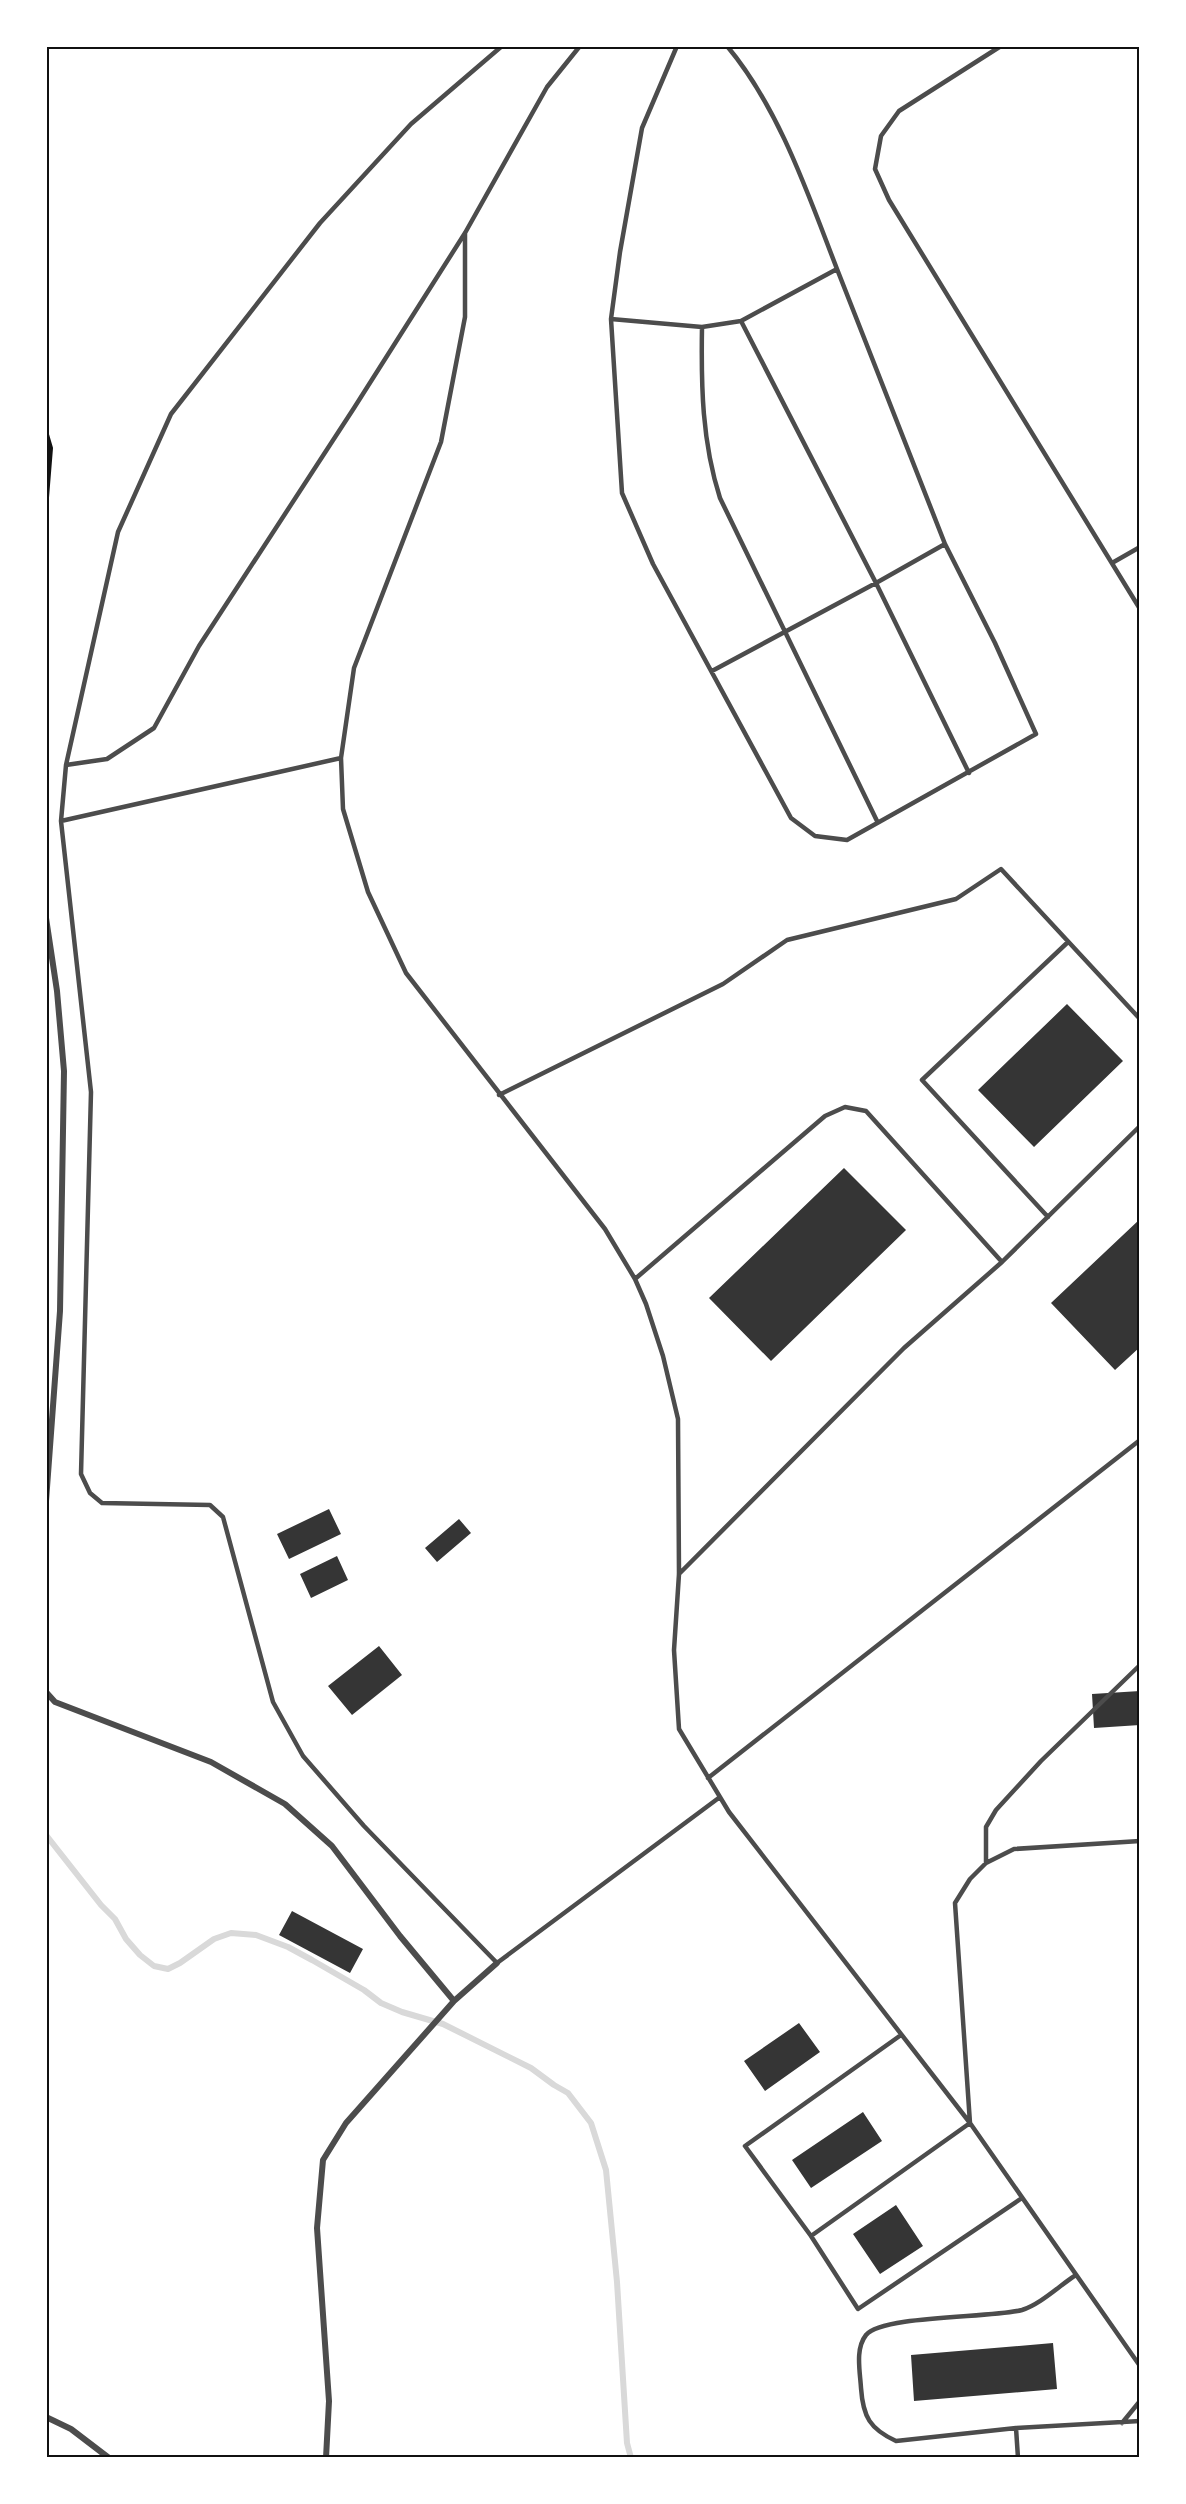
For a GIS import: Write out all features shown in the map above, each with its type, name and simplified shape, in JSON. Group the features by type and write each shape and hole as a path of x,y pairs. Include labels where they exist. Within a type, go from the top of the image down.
{"street":[{"path":"46,918 57,990 64,1071 60,1311 46,1501"},
{"path":"46,1692 55,1702 211,1762 285,1804 332,1846 400,1936 454,2001"},
{"path":"326,2457 329,2401 317,2228 323,2160 346,2123 454,2001 497,1963"},
{"path":"46,2417 71,2429 109,2457"}],"lane":[{"path":"502,46 411,124 320,223 171,414 118,532 66,765 61,821 91,1092 81,1474 90,1493 102,1503 210,1505 223,1517 273,1702 303,1756 364,1826 497,1963 720,1797"},
{"path":"66,765 107,759 154,728 200,646 465,233 547,87 580,46"},
{"path":"676,46 642,128 620,252 611,319 621,493 653,564 791,818 815,836 847,840 877,821 969,773 1036,734 995,643 945,544 796,162 744,67 727,46"},
{"path":"1001,46 899,111 881,136 875,169 890,200 1140,609"},
{"path":"465,233 465,317 441,442 354,668 341,758 343,809 368,892 406,973 605,1229 635,1279 663,1356 678,1419 679,1574 674,1650 679,1729 729,1812 970,2123 1140,2366"},
{"path":"611,319 702,327 741,321 837,269"},
{"path":"741,321 876,583 969,773"},
{"path":"702,327 701,391 710,466 720,498 877,821"},
{"path":"712,671 945,544"},
{"path":"1112,563 1140,547"},
{"path":"61,821 341,758"},
{"path":"499,1095 723,984 786,940 956,899 1001,869 1140,1019"},
{"path":"1048,1217 922,1080 1068,942"},
{"path":"635,1279 825,1116 846,1107 866,1111 1002,1262"},
{"path":"679,1574 904,1348 1002,1262 1140,1126"},
{"path":"708,1778 1140,1440"},
{"path":"986,1863 986,1827 996,1810 1041,1761 1140,1665"},
{"path":"970,2123 955,1903 970,1879 986,1863 1014,1849 1140,1841"},
{"path":"901,2035 745,2146 811,2236 858,2309 1022,2198"},
{"path":"811,2236 970,2123"},
{"path":"1076,2274 1023,2309 889,2324 867,2333 859,2347 866,2415 879,2433 896,2440 1016,2428 1140,2421"},
{"path":"1122,2423 1140,2401"},
{"path":"1016,2428 1018,2457"}],"path":[{"path":"46,431 51,448 46,510"}],"building":[{"path":"1067,1004 1123,1061 1034,1147 978,1090"},
{"path":"844,1168 906,1230 771,1361 709,1298"},
{"path":"1140,1219 1140,1347 1115,1370 1051,1303"},
{"path":"329,1509 341,1534 289,1559 277,1534"},
{"path":"459,1519 471,1533 437,1562 425,1548"},
{"path":"337,1556 348,1580 311,1598 300,1574"},
{"path":"379,1646 402,1675 352,1715 328,1686"},
{"path":"1140,1691 1140,1725 1094,1728 1092,1694"},
{"path":"292,1911 363,1949 350,1973 279,1935"},
{"path":"799,2023 820,2052 765,2091 744,2061"},
{"path":"863,2112 882,2141 811,2188 792,2160"},
{"path":"896,2205 923,2246 880,2274 853,2234"},
{"path":"1053,2343 1057,2389 914,2401 911,2355"}],"waterway":[{"path":"46,1835 101,1905 115,1919 126,1939 154,1966 168,1969 214,1939 231,1933 256,1935 288,1947 312,1960 364,1990 381,2003 443,2024 531,2068 568,2093 591,2123 606,2170 617,2282 627,2443 631,2458"}]}
